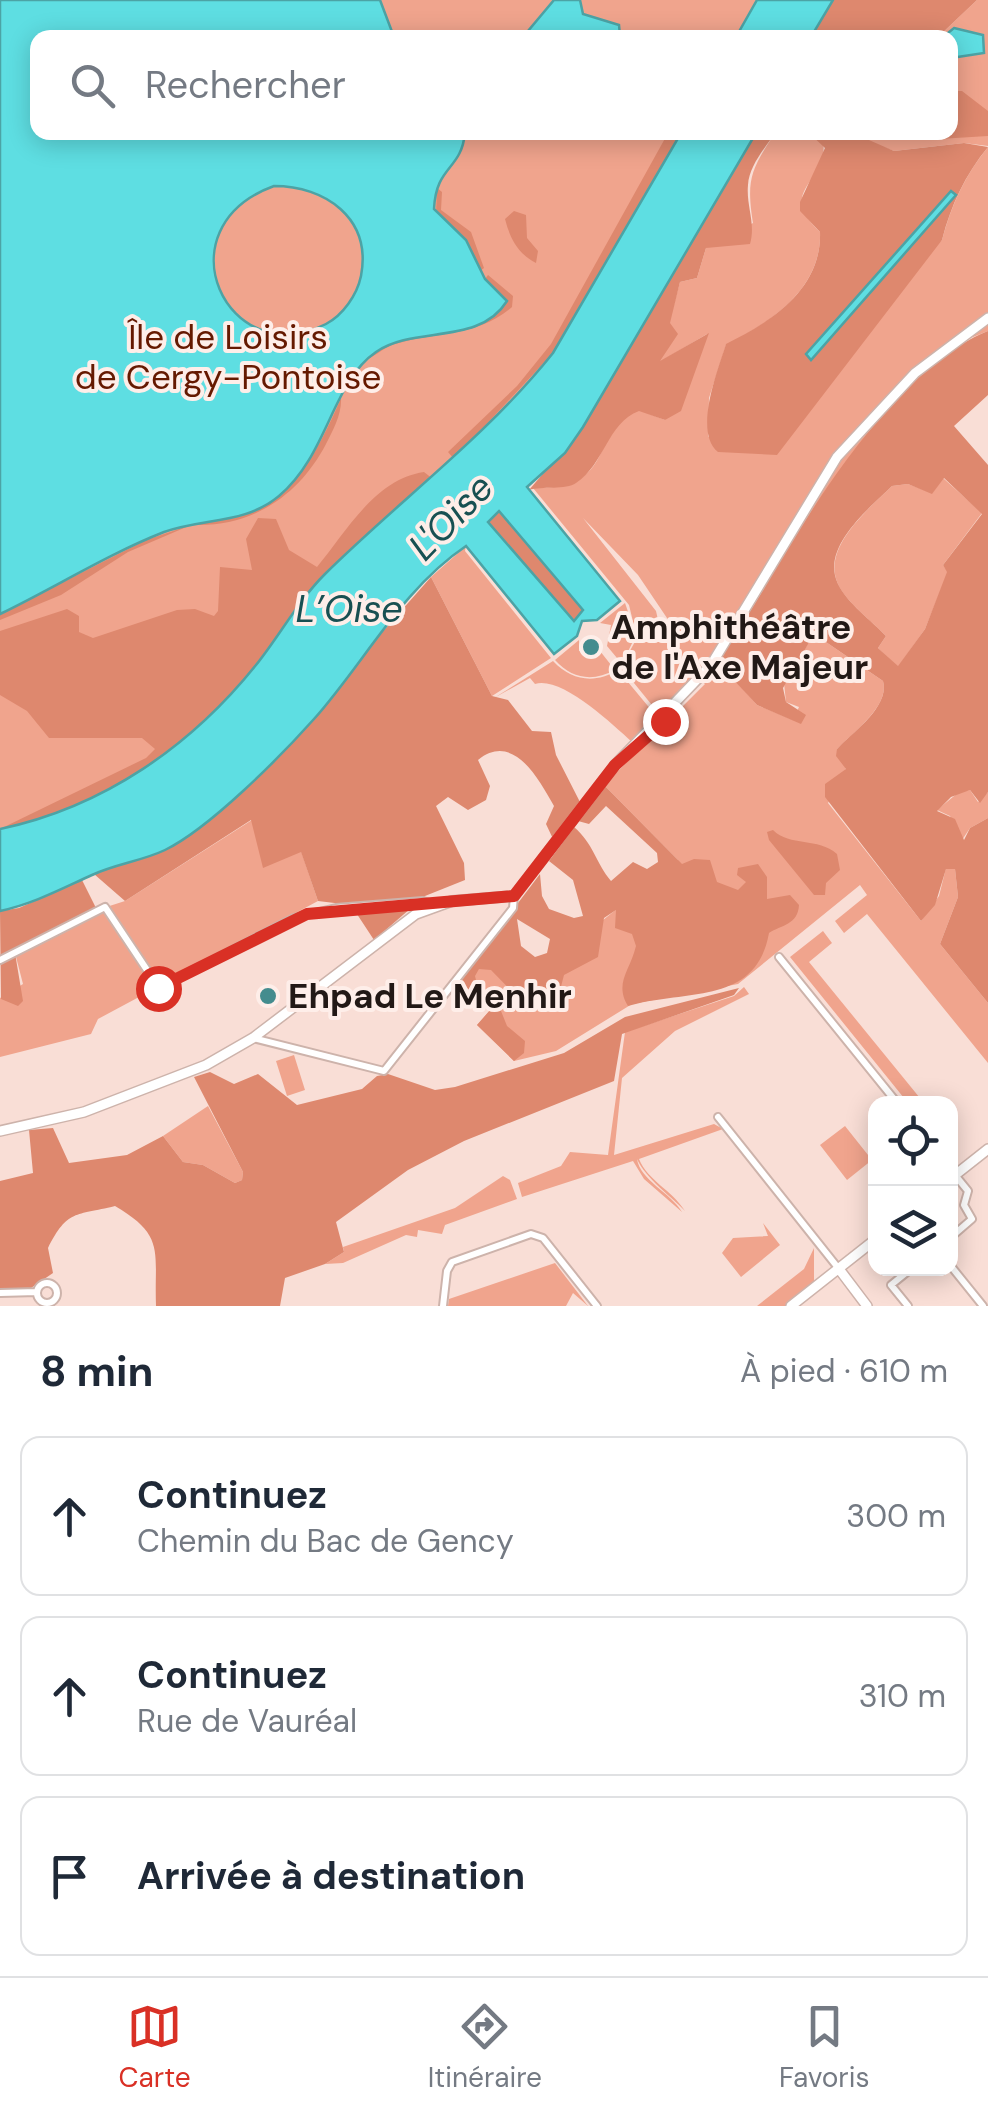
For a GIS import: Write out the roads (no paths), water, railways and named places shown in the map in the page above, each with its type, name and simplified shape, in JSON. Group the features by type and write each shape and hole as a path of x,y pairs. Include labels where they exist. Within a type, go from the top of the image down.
{"street":[{"path":"253,1038 384,1072 512,908 514,896 615,765 710,665 828,469 915,373 988,318"},
{"path":"0,1131 100,1106 206,1065 253,1038 416,914 435,905 514,896"},
{"path":"0,960 106,907 158,988 307,914 423,901 435,905"},
{"path":"779,957 892,1096"},
{"path":"718,1118 868,1306"},
{"path":"958,1170 988,1149"},
{"path":"958,1180 968,1191 964,1205 972,1219 958,1231"},
{"path":"442,1306 446,1271 452,1262 530,1234 543,1238 597,1306"},
{"path":"791,1306 868,1245"},
{"path":"958,1275 983,1306"},
{"path":"902,1276 891,1284 908,1306"},
{"path":"0,1292 37,1292"}],"water":[{"path":"0,0 380,0 391,30 30,30 30,140 464,140 459,155 439,184 434,209 466,240 485,279 507,301 480,324 409,339 376,352 349,381 309,460 279,496 266,505 238,516 164,532 0,614","holes":["274,186 311,192 341,209 352,222 363,255 359,283 343,310 326,324 291,334 260,329 236,313 220,290 214,261 220,232 239,206"]},
{"path":"554,0 580,0 583,14 619,25 619,30 529,30"},
{"path":"757,0 833,0 815,30 740,30"},
{"path":"954,28 983,35 984,53 958,57 958,30 952,30"},
{"name":"L’Oise","path":"677,140 752,140 583,427 565,453 527,487 620,601 597,620 582,621 577,636 554,654 466,546 422,583 300,735 202,826 156,854 0,911 0,829 38,819 110,789 174,747 231,694 325,574 527,384 553,353","holes":["499,511 583,610 574,621 488,522"]},
{"path":"951,191 956,195 811,360 806,354"}],"place":[{"name":"Amphithéâtre de l'Axe Majeur","path":"591,647"},
{"name":"Ehpad Le Menhir","path":"268,996"}],"park label":[{"name":"Île de Loisirs de Cergy-Pontoise","path":"228,357"}],"water label":[{"name":"L'Oise","path":"451,517"}]}
